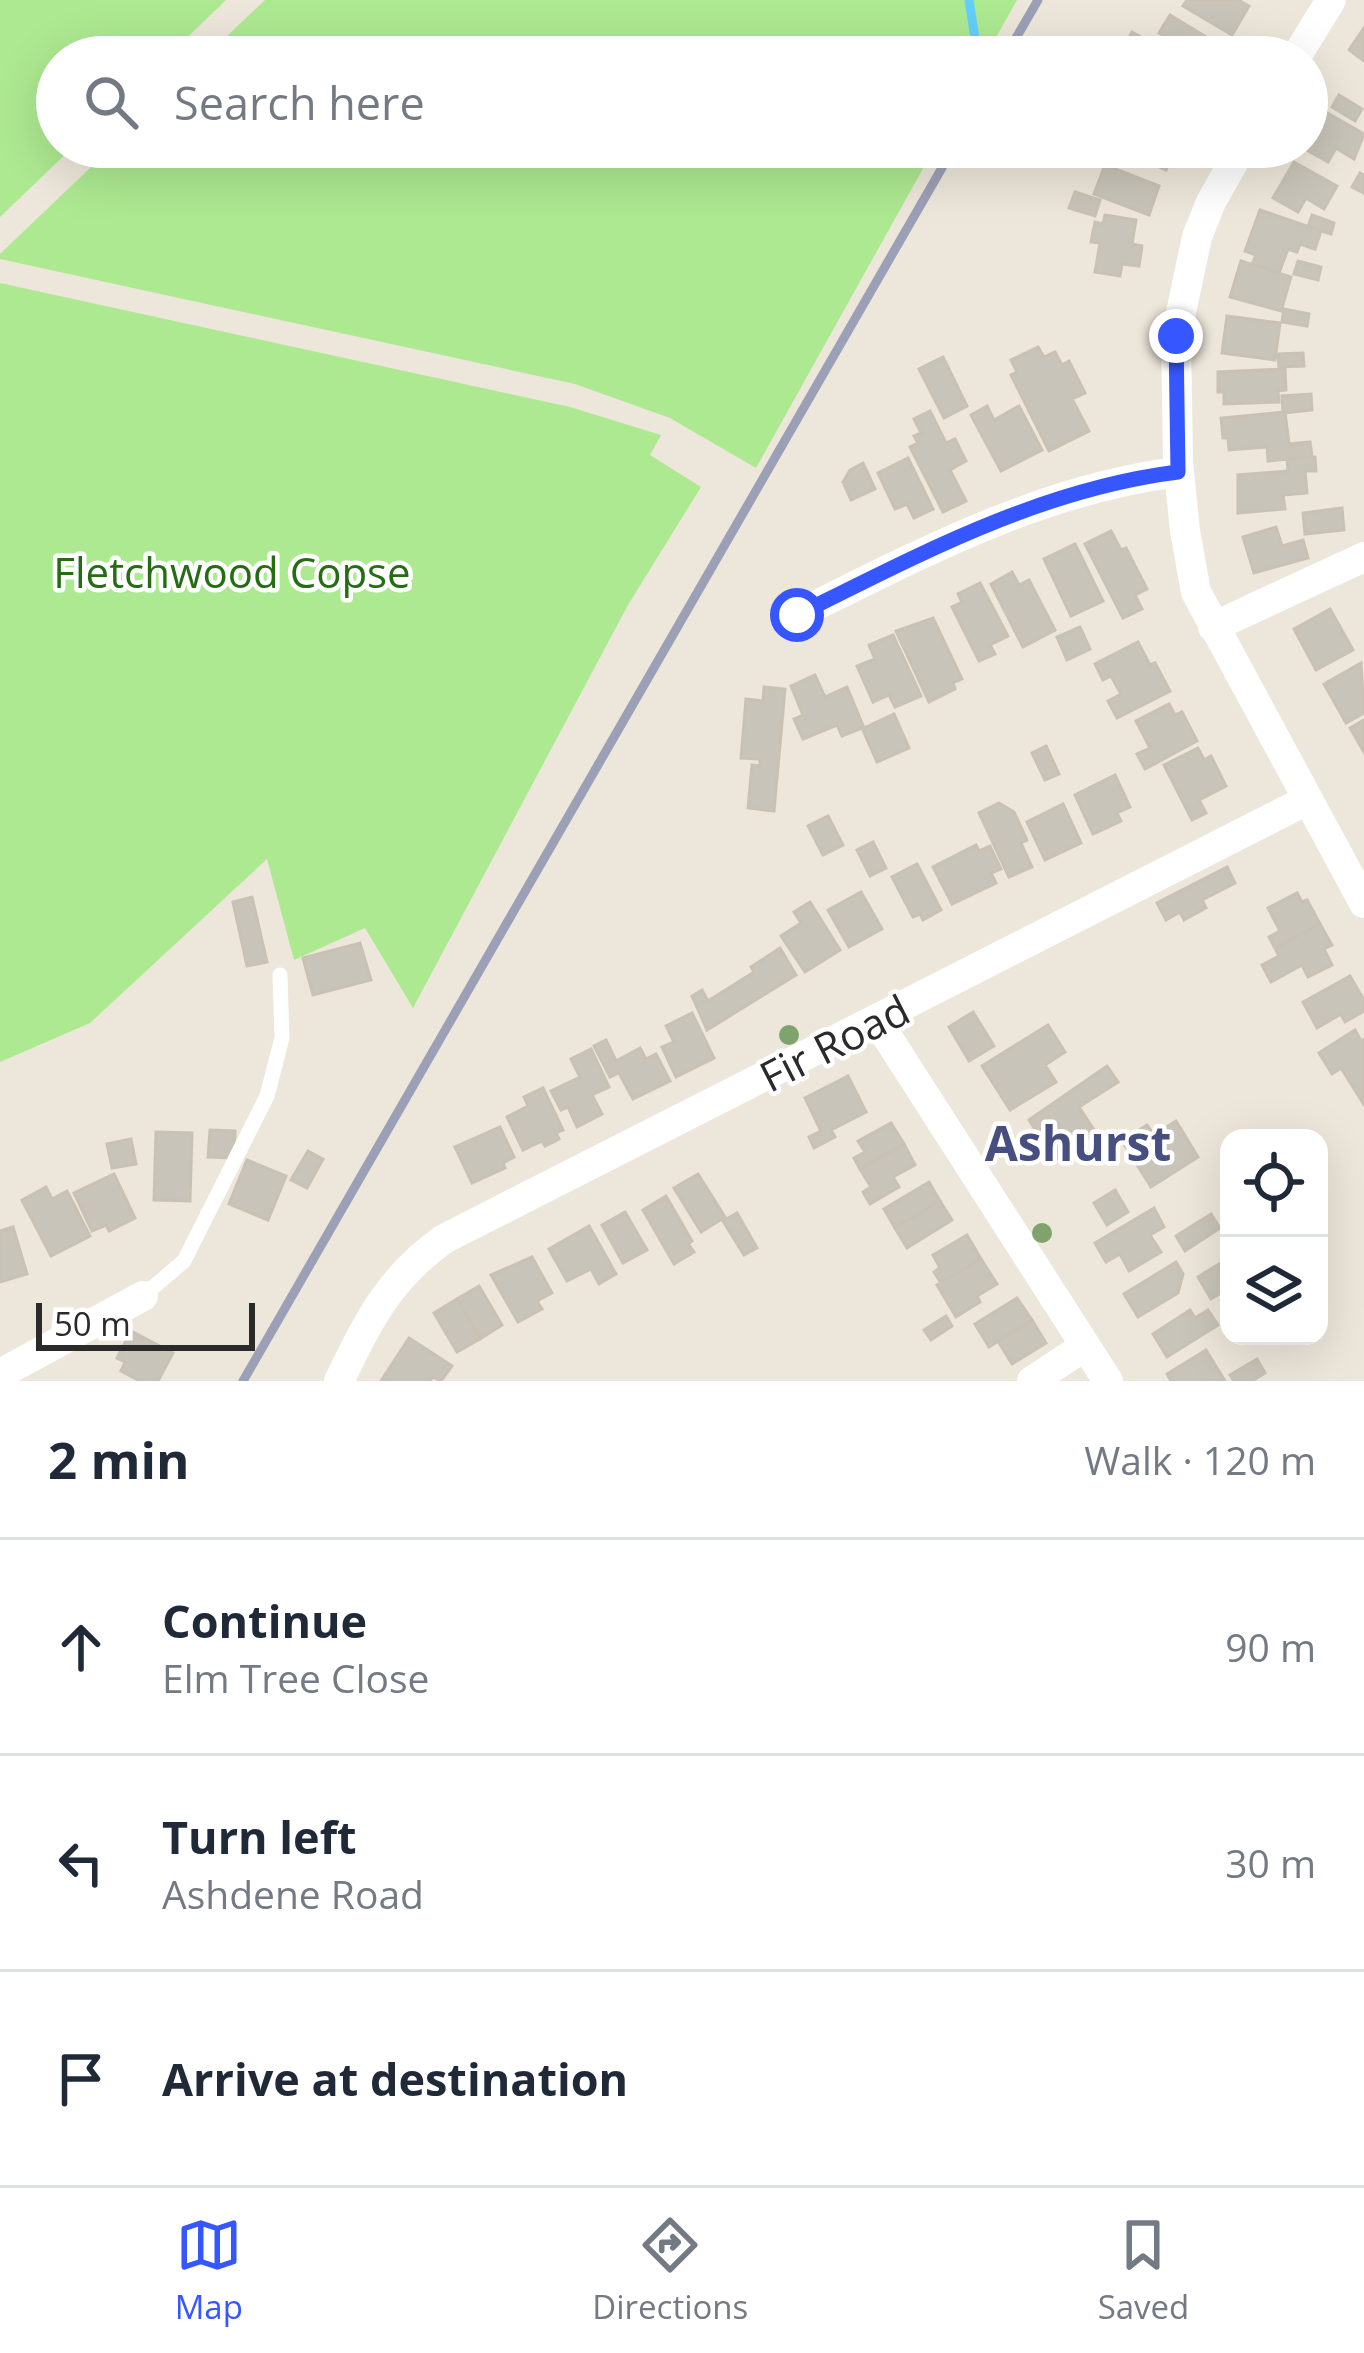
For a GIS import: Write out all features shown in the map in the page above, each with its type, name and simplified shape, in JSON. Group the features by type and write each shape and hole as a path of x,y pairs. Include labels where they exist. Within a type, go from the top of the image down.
{"street":[{"path":"1310,36 1331,0"},
{"path":"1230,168 1211,202 1185,286 1176,336 1178,472 1196,592 1364,903"},
{"path":"797,615 910,559 1045,501 1122,479 1178,472"},
{"path":"1213,627 1364,557"},
{"name":"Fir Road","path":"339,1381 377,1304 413,1261 444,1239 1307,800"},
{"path":"877,1021 1108,1381"},
{"path":"0,1373 143,1296"},
{"path":"1032,1381 1085,1346"}],"lane":[{"path":"143,1296 184,1261 267,1096 283,1038 280,975"}],"green space":[{"path":"0,0 226,0 189,36 36,36 36,168 51,168 0,217"},
{"path":"265,0 1017,0 997,36 227,36"},
{"path":"90,168 923,168 756,468 670,418 575,384 0,259"},
{"name":"Fletchwood Copse","path":"0,283 570,407 661,435 650,455 701,487 628,605 413,1008 365,928 294,960 267,859 90,1023 0,1062"}],"building":[{"path":"1187,0 1238,0 1249,6 1232,35 1183,6"},
{"path":"1170,15 1205,36 1164,36 1159,33"},
{"path":"1364,28 1364,61 1349,50"},
{"path":"1339,95 1362,109 1355,121 1332,107"},
{"path":"1328,113 1364,134 1354,159 1336,148 1328,162"},
{"path":"1104,168 1159,186 1149,215 1094,194"},
{"path":"1290,168 1305,168 1337,186 1324,209 1306,198 1298,212 1273,198"},
{"path":"1360,173 1364,175 1364,193 1352,187"},
{"path":"1075,192 1100,200 1095,216 1069,208"},
{"path":"1260,210 1321,231 1315,249 1300,244 1297,252 1288,249 1279,273 1252,264 1256,255 1245,251"},
{"path":"1105,215 1136,220 1132,244 1142,246 1139,266 1122,264 1120,276 1095,272 1100,243 1091,242 1095,222 1103,224"},
{"path":"1312,215 1334,223 1331,234 1308,227"},
{"path":"1241,261 1291,277 1281,311 1230,297"},
{"path":"1298,261 1321,267 1318,280 1294,274"},
{"path":"1284,309 1309,314 1307,326 1282,322"},
{"path":"1227,316 1280,323 1275,360 1222,353"},
{"path":"1038,347 1044,357 1055,352 1062,365 1069,361 1085,393 1072,399 1089,431 1049,451 1011,375 1017,372 1011,360"},
{"path":"1303,353 1304,366 1279,367 1278,354"},
{"path":"943,357 967,406 944,418 919,369"},
{"path":"1285,369 1286,390 1278,391 1279,402 1224,404 1224,392 1218,392 1218,372"},
{"path":"1311,394 1312,410 1283,413 1282,396"},
{"path":"987,406 994,420 1019,406 1042,450 1001,471 971,415"},
{"path":"930,411 946,443 955,439 966,461 950,470 966,501 943,512 910,447 918,443 914,436 921,433 914,419"},
{"path":"1285,412 1289,444 1310,442 1312,457 1268,461 1267,447 1229,450 1221,418"},
{"path":"1315,457 1316,471 1305,471 1307,493 1283,495 1285,509 1238,513 1238,475 1288,471 1287,459"},
{"path":"908,458 933,509 914,518 907,504 895,509 878,473"},
{"path":"863,463 875,489 851,500 843,482 850,470"},
{"path":"1342,508 1344,530 1305,534 1303,513"},
{"path":"1276,527 1282,546 1303,540 1308,558 1254,573 1243,537"},
{"path":"1111,531 1121,550 1126,548 1147,589 1135,595 1142,609 1123,618 1085,544"},
{"path":"1075,544 1103,601 1071,616 1044,559"},
{"path":"1012,572 1019,585 1029,580 1055,630 1023,647 991,584"},
{"path":"980,583 1008,636 990,645 995,654 979,661 952,607 962,602 958,594"},
{"path":"1330,609 1353,650 1316,670 1294,629"},
{"path":"933,618 962,679 953,683 955,689 929,702 896,631"},
{"path":"1080,627 1090,649 1067,660 1057,637"},
{"path":"893,635 921,696 895,707 889,695 873,702 857,666 875,659 869,645"},
{"path":"1138,642 1170,691 1117,718 1108,701 1121,694 1111,676 1103,680 1095,664"},
{"path":"1361,663 1364,713 1346,723 1324,684"},
{"path":"815,675 825,697 847,687 864,728 894,714 909,748 877,762 862,728 842,736 837,725 803,739 794,719 803,715 791,686"},
{"path":"764,687 785,689 774,811 748,808 752,765 760,766 760,759 741,758 746,699 763,701"},
{"path":"1169,704 1175,715 1182,712 1197,741 1145,769 1137,754 1150,748 1136,721"},
{"path":"1364,720 1364,752 1350,728"},
{"path":"1046,746 1059,774 1045,780 1032,753"},
{"path":"1198,748 1204,760 1211,756 1226,786 1199,800 1206,813 1192,820 1164,765"},
{"path":"1115,775 1130,807 1117,813 1121,821 1093,834 1075,795"},
{"path":"999,803 1014,812 1027,840 1021,843 1032,867 1009,877 979,813"},
{"path":"1063,804 1081,843 1045,860 1027,822"},
{"path":"828,816 843,845 823,855 808,826"},
{"path":"873,842 886,868 870,876 857,850"},
{"path":"976,845 979,851 990,846 1001,869 991,873 996,883 952,904 933,867"},
{"path":"917,864 941,910 923,920 920,914 913,917 892,877"},
{"path":"1227,867 1235,883 1202,900 1206,908 1184,920 1180,912 1166,920 1157,903"},
{"path":"861,892 882,929 849,947 828,910"},
{"path":"1297,893 1302,902 1307,900 1320,924 1275,948 1269,937 1280,931 1268,908"},
{"path":"252,897 267,962 247,966 233,902"},
{"path":"810,902 840,950 805,972 781,936 801,923 794,912"},
{"path":"1320,924 1332,945 1324,949 1332,965 1308,977 1302,965 1271,982 1262,965 1279,956 1275,948"},
{"path":"360,943 371,980 313,995 303,958"},
{"path":"780,948 796,975 707,1030 692,996 702,990 708,1001 754,972 751,967"},
{"path":"1350,976 1364,1000 1364,1011 1345,1022 1341,1014 1317,1028 1303,1002"},
{"path":"973,1012 994,1046 969,1061 949,1027"},
{"path":"692,1013 714,1058 676,1077 662,1047 674,1042 666,1026"},
{"path":"1048,1025 1065,1052 1045,1065 1056,1082 1010,1110 982,1066"},
{"path":"1355,1030 1364,1039 1363,1103 1341,1068 1332,1074 1319,1053"},
{"path":"606,1040 616,1061 640,1048 646,1059 656,1054 670,1081 633,1099 619,1073 610,1077 594,1046"},
{"path":"591,1049 609,1087 592,1095 602,1114 577,1127 568,1107 561,1110 551,1091 580,1077 571,1059"},
{"path":"1107,1066 1118,1082 1079,1107 1096,1133 1055,1160 1029,1120"},
{"path":"848,1076 866,1112 831,1130 835,1137 814,1148 809,1137 821,1131 805,1098"},
{"path":"543,1088 563,1130 556,1133 559,1139 545,1146 542,1141 523,1150 507,1117 528,1106 524,1097"},
{"path":"1176,1121 1198,1157 1151,1187 1122,1141 1147,1125 1154,1135"},
{"path":"891,1123 904,1144 860,1169 854,1158 865,1152 858,1141"},
{"path":"500,1127 514,1157 503,1163 505,1168 472,1183 455,1147"},
{"path":"210,1130 235,1131 234,1158 208,1157"},
{"path":"156,1132 192,1133 190,1201 154,1200"},
{"path":"131,1139 136,1164 112,1168 107,1144"},
{"path":"904,1144 915,1165 893,1177 899,1187 870,1204 863,1192 871,1187 860,1169"},
{"path":"308,1151 323,1159 307,1188 291,1180"},
{"path":"247,1160 286,1176 268,1220 229,1204"},
{"path":"114,1174 135,1218 109,1231 106,1225 92,1231 74,1193"},
{"path":"698,1174 725,1217 701,1232 674,1188"},
{"path":"929,1182 940,1201 895,1228 884,1209"},
{"path":"46,1187 52,1199 67,1191 90,1236 51,1256 22,1200"},
{"path":"1115,1190 1128,1212 1107,1225 1094,1203"},
{"path":"666,1196 694,1252 674,1264 643,1210"},
{"path":"940,1201 952,1220 907,1248 895,1228"},
{"path":"1154,1208 1164,1227 1150,1235 1161,1252 1129,1271 1120,1254 1106,1262 1095,1243"},
{"path":"625,1212 647,1250 623,1263 602,1225"},
{"path":"737,1213 757,1248 744,1255 723,1221"},
{"path":"1211,1214 1220,1228 1185,1251 1176,1236"},
{"path":"589,1226 616,1274 599,1284 591,1269 567,1281 549,1249"},
{"path":"13,1227 27,1274 0,1282 0,1231"},
{"path":"967,1235 981,1259 941,1283 934,1272 940,1268 933,1255"},
{"path":"532,1257 552,1293 537,1301 542,1309 518,1322 491,1275"},
{"path":"981,1259 997,1284 956,1317 937,1285"},
{"path":"1176,1262 1183,1274 1178,1293 1138,1317 1124,1294"},
{"path":"1219,1264 1220,1294 1211,1299 1198,1277"},
{"path":"479,1286 502,1325 480,1339 457,1299"},
{"path":"1017,1298 1032,1320 989,1347 975,1324"},
{"path":"457,1299 480,1339 457,1352 434,1313"},
{"path":"1190,1310 1195,1318 1208,1310 1218,1325 1167,1357 1153,1334"},
{"path":"946,1316 952,1326 931,1340 924,1330"},
{"path":"1032,1320 1046,1343 1012,1364 998,1341"},
{"path":"131,1331 173,1353 158,1381 140,1381 121,1371 125,1362 117,1358"},
{"path":"409,1338 452,1366 441,1381 433,1377 430,1381 381,1381"},
{"path":"1206,1350 1225,1381 1171,1381 1167,1374"},
{"path":"1257,1359 1265,1373 1252,1381 1234,1381 1230,1375"}],"waterway":[{"path":"969,0 975,36"}],"railway":[{"path":"1017,36 1038,0"},
{"path":"243,1381 942,168"}],"district":[{"name":"Ashurst","path":"1078,1142"}],"route":[{"path":"797,615 910,559 1045,501 1122,479 1178,472 1176,336"}]}
